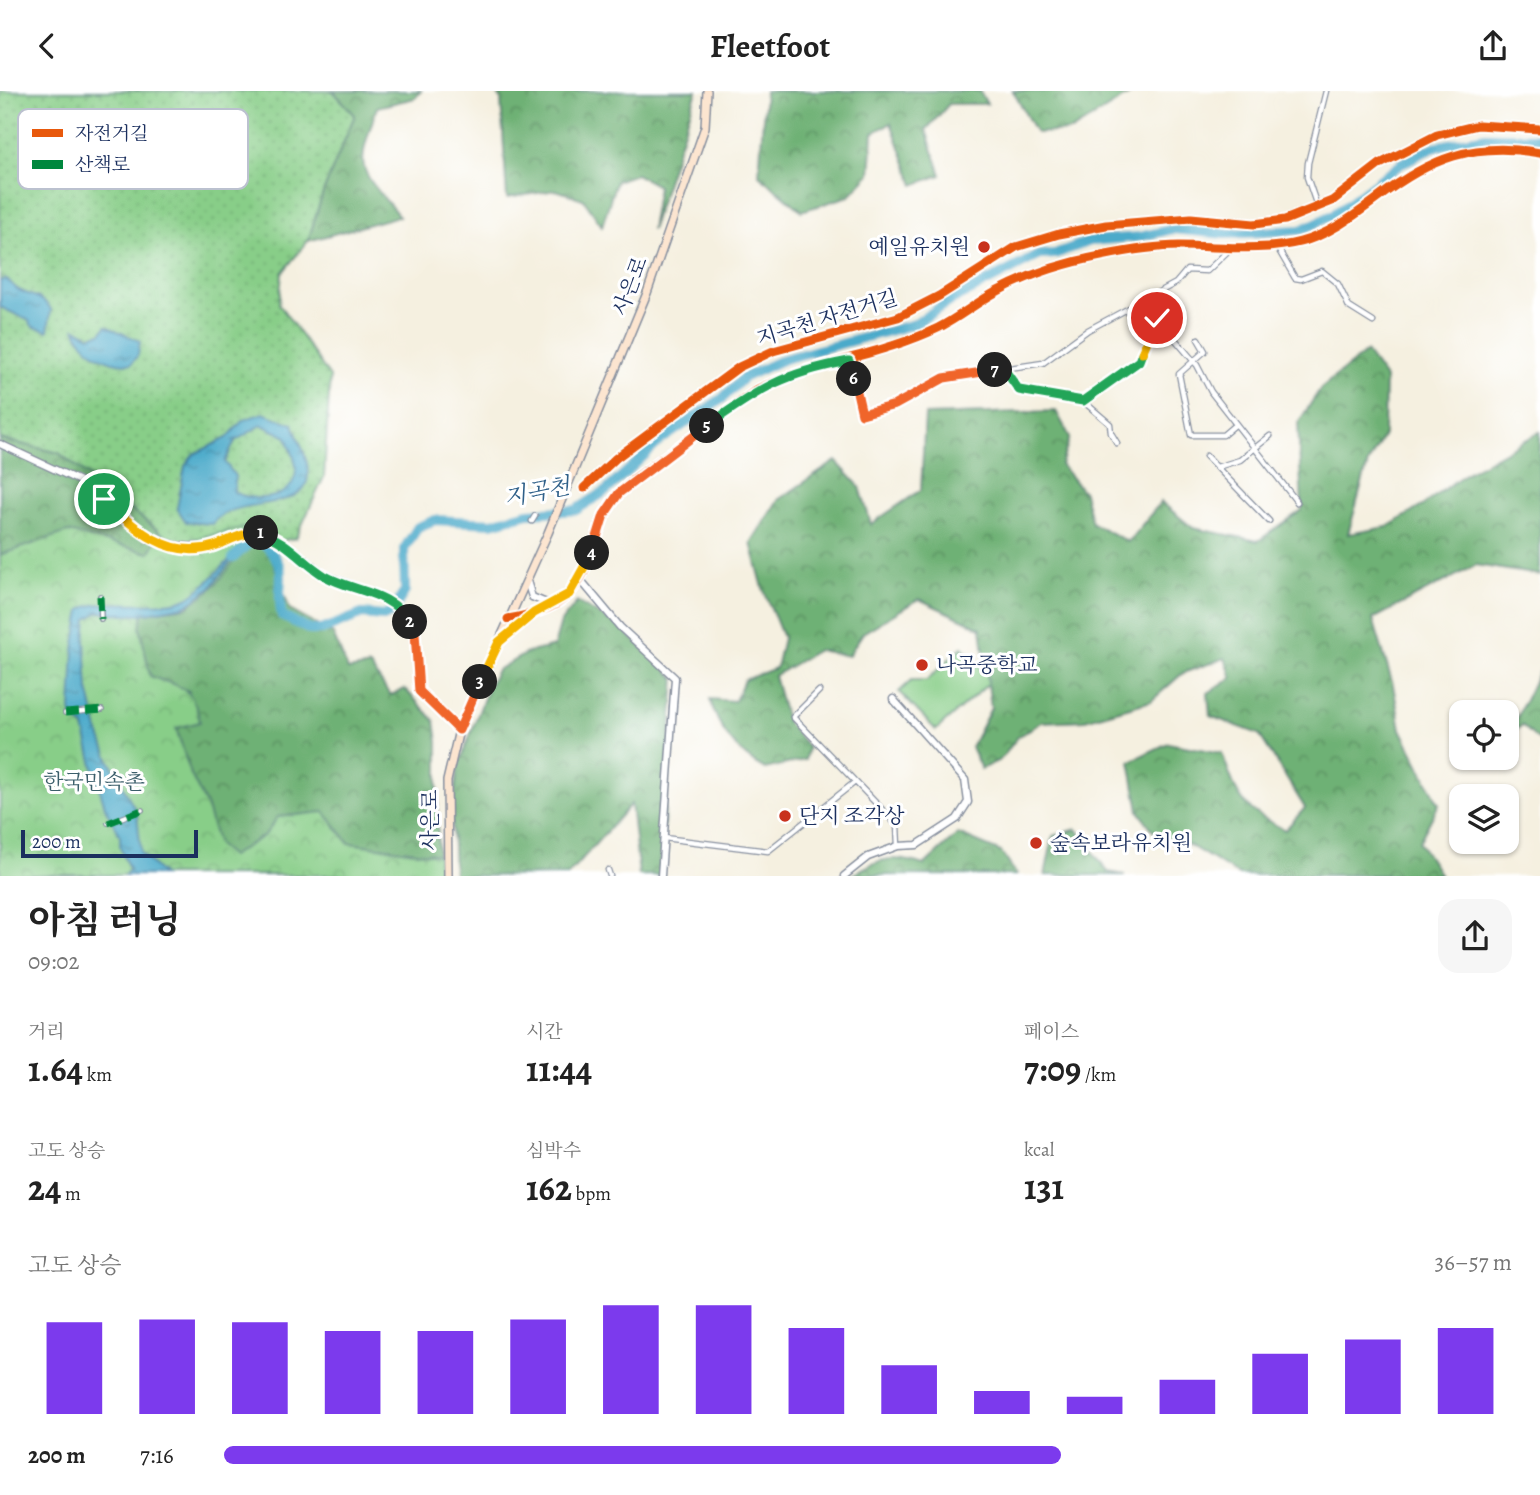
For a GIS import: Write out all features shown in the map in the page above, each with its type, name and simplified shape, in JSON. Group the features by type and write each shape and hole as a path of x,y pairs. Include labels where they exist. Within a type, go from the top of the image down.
{"main road":[{"name":"사은로","path":"448,876 447,781 459,730 548,533 647,293 705,127 707,91"}],"street":[{"path":"1318,209 1307,177 1326,91"},
{"path":"508,619 534,613 569,594 589,560 604,515 619,493 634,479 758,389 801,372 849,361 939,328 1030,275 1064,263 1153,247 1277,247 1304,241 1350,219 1415,171 1441,160 1466,152 1499,148 1540,153"},
{"path":"1277,247 1295,278 1301,279 1322,271 1338,284 1349,307 1373,322"},
{"path":"849,361 862,414 895,405 944,378 1043,363 1088,330 1176,283 1187,270 1207,271 1231,248"},
{"path":"1083,401 1139,361 1157,318 1163,290"},
{"path":"1157,318 1194,362 1211,391 1297,502"},
{"path":"1198,339 1205,351 1179,374 1191,435 1223,435 1236,423"},
{"path":"1004,369 1019,390 1083,401 1110,424 1111,433 1118,443"},
{"path":"1217,467 1240,460 1270,436"},
{"path":"0,444 86,484 147,538 169,545 209,548 258,532 289,547 325,575 374,593 400,608 415,633 419,691 459,730"},
{"path":"1206,456 1269,520"},
{"path":"579,578 620,627 675,678 661,876"},
{"path":"527,579 532,597 553,605"},
{"path":"100,596 102,619"},
{"path":"499,642 534,613"},
{"path":"819,691 793,717 897,825 898,846"},
{"path":"844,876 867,857 898,846 917,845 957,819 968,801 965,780 894,699"},
{"path":"65,713 102,711"},
{"path":"664,838 768,851 855,782"},
{"path":"108,823 142,810"}],"green space":[{"path":"0,91 333,91 355,115 324,190 308,241 282,273 279,304 330,377 324,477 296,538 274,542 248,527 181,542 161,533 59,453 0,439"},
{"path":"333,91 421,91 415,98 377,107 363,156 364,166 374,186 399,216 308,241 324,190 355,115"},
{"path":"497,91 697,91 651,230 658,186 636,174 616,181 602,226 583,199 556,190 507,198 501,100"},
{"path":"765,91 980,91 987,104 949,104 926,130 941,175 914,185 891,123 873,133 870,174 849,196 802,211 759,175"},
{"path":"1013,91 1135,91 1071,131 1036,133"},
{"path":"1366,352 1385,378 1384,435 1368,463 1348,534 1387,527 1422,506 1463,475 1540,432 1540,575 1476,565 1373,619 1393,685 1401,729 1439,804 1419,842 1440,875 1239,875 1189,845 1156,835 1139,811 1130,761 1168,743 1222,753 1237,792 1243,800 1258,814 1285,830 1305,808 1259,734 1210,716 1208,693 1232,678 1225,658 1183,673 1151,701 1085,720 1041,722 1018,737 1000,760 981,769 971,747 991,708 981,628 919,599 863,633 848,656 818,650 774,676 787,723 808,747 805,760 765,769 737,748 718,720 710,699 735,701 744,680 776,668 783,638 763,588 751,543 778,500 836,461 860,487 871,524 921,490 925,415 1056,411 1070,437 1061,465 1084,493 1092,523 1128,542 1161,502 1193,528 1258,541 1302,510 1298,423 1321,388"},
{"path":"0,439 59,453 161,533 149,553 68,532 0,555"},
{"name":"한국민속촌","path":"248,527 250,537 212,588 203,596 184,605 143,613 140,627 150,676 184,690 197,710 200,722 176,728 191,775 206,805 218,845 231,856 265,835 278,817 324,812 349,843 438,855 439,875 0,875 0,555 68,532 149,553 161,533 181,542"},
{"path":"251,541 268,547 290,610 333,634 348,670 370,666 390,695 405,689 435,721 438,742 438,855 349,843 324,812 278,817 265,835 231,856 218,846 206,805 191,775 176,727 189,691 150,676 140,628 142,613 188,607"},
{"path":"577,602 620,627 675,678 660,875 639,875 631,804 568,875 454,876 452,818 458,767 489,685 497,670 527,653 554,646 561,622"},
{"path":"962,647 987,674 988,684 936,730 899,692 912,680 927,680"},
{"path":"1540,669 1540,742 1522,725 1519,728 1519,713"},
{"path":"1077,829 1108,872 1125,875 1045,875 1053,836"},
{"path":"958,834 1001,852 1017,875 852,875 886,859 924,865"}],"water":[{"path":"5,279 17,289 48,305 51,309 48,331 33,327 28,320 0,307 0,281"},
{"path":"106,326 140,341 138,355 131,364 113,362 97,355 84,343 75,328 90,336 101,333"},
{"path":"263,413 293,424 308,465 306,485 297,494 285,499 237,509 212,524 186,522 177,508 185,466 194,454 227,438 243,420","holes":["262,425 287,437 296,466 294,480 288,488 272,497 262,498 234,492 235,476 225,462 235,441"]},
{"path":"242,547 211,587 185,606 136,615 99,612 87,619 85,640 88,689 97,727 108,757 137,813 141,853 163,875 125,875 129,869 120,847 120,836 106,810 84,727 73,719 71,710 74,649 81,610 101,604 162,603 187,598"}],"waterway":[{"name":"지곡천","path":"233,558 251,541 260,540 271,551 280,569 282,616 310,630 322,630 362,614 384,616 392,612 405,591 404,549 418,527 435,520 492,523 528,513 576,510 606,491 662,439 723,398 743,378 784,359 915,324 948,302 1039,255 1055,254 1090,241 1139,237 1173,229 1225,234 1301,230 1333,215 1402,163 1434,147 1486,137 1540,138"}],"marked path":[{"path":"100,596 101,619"},
{"path":"65,713 102,710"},
{"path":"108,823 142,810"}],"cycle path":[{"name":"지곡천 자전거길","path":"584,488 616,458 739,367 773,351 898,317 939,296 1016,247 1059,234 1106,225 1191,218 1254,224 1285,220 1332,201 1380,164 1437,135 1478,125 1540,129"},
{"path":"508,619 548,608 568,595 586,568 600,527 613,501 621,492 634,479 758,389 802,372 916,338 1008,286 1060,266 1110,254 1159,247 1255,248 1300,242 1341,224 1397,184 1435,163 1473,151 1494,149 1540,153"}],"place":[{"name":"예일유치원","path":"984,247"},
{"name":"나곡중학교","path":"922,665"},
{"name":"단지 조각상","path":"785,816"},
{"name":"숲속보라유치원","path":"1036,843"}],"route":[{"path":"104,499 147,538 169,545 209,548 258,532 289,547 325,575 388,600 400,608 415,633 419,691 459,730 499,642 534,613 556,604 569,594 589,560 604,515 619,493 634,479 758,389 801,372 849,361 862,414 895,405 944,378 1004,369 1019,390 1083,401 1139,361 1157,318"}]}
